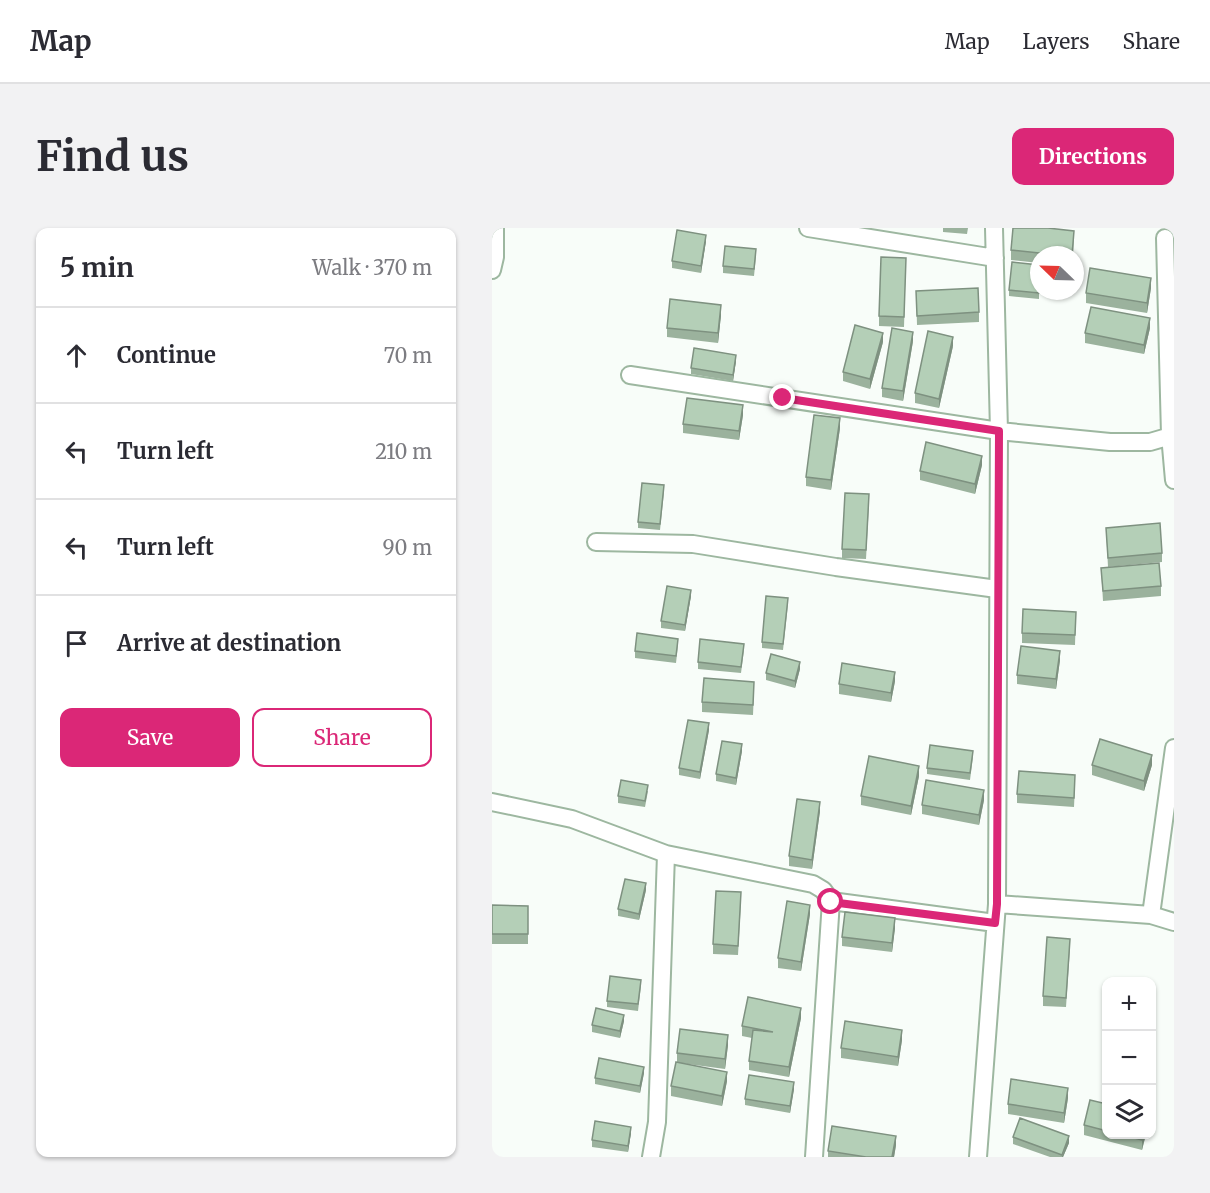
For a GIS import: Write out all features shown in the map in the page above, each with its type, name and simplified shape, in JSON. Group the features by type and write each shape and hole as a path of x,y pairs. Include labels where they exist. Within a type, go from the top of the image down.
{"street":[{"path":"492,270 495,257 495,228"},
{"path":"808,228 995,258"},
{"path":"978,1157 997,904 999,431 994,228"},
{"path":"1165,238 1174,480"},
{"path":"630,375 999,431 1110,442 1150,442 1172,435"},
{"path":"596,542 693,544 836,567 997,589"},
{"path":"1151,915 1174,748"},
{"path":"492,802 572,819 666,854 813,884 823,890 831,902 814,1157"},
{"path":"651,1157 657,1122 666,854"},
{"path":"831,902 995,923"},
{"path":"997,904 1151,915 1174,922"}],"building":[{"path":"1013,228 1074,231 1073,246 1030,246 1030,252 1011,250"},
{"path":"677,230 706,235 701,266 672,261"},
{"path":"725,246 756,249 754,269 723,266"},
{"path":"881,257 906,258 904,317 879,316"},
{"path":"1012,262 1030,264 1030,292 1009,290"},
{"path":"1090,268 1151,278 1147,303 1086,293"},
{"path":"978,288 979,312 917,316 916,291"},
{"path":"670,299 721,305 718,333 667,328"},
{"path":"1091,307 1150,318 1144,345 1085,333"},
{"path":"855,325 883,333 870,379 843,372"},
{"path":"892,328 913,332 903,391 882,388"},
{"path":"928,331 953,337 939,399 915,393"},
{"path":"694,348 736,355 733,375 691,368"},
{"path":"687,398 743,405 739,431 683,424"},
{"path":"814,415 840,418 831,480 806,477"},
{"path":"926,442 982,456 975,484 920,471"},
{"path":"642,483 664,485 660,524 638,522"},
{"path":"845,493 869,494 866,550 842,549"},
{"path":"1160,523 1162,553 1108,558 1106,528"},
{"path":"1159,563 1161,586 1103,591 1101,568"},
{"path":"667,586 691,590 685,625 661,621"},
{"path":"766,596 788,598 783,644 762,642"},
{"path":"1023,609 1076,612 1075,635 1022,633"},
{"path":"637,633 678,639 676,656 635,651"},
{"path":"700,639 744,644 741,667 698,662"},
{"path":"1021,646 1060,651 1056,679 1017,675"},
{"path":"771,654 800,662 795,681 766,673"},
{"path":"842,663 895,672 891,693 839,684"},
{"path":"704,678 754,682 753,705 702,702"},
{"path":"688,720 709,723 700,772 679,768"},
{"path":"1100,739 1152,755 1144,781 1092,765"},
{"path":"722,741 742,744 736,778 716,774"},
{"path":"930,745 973,751 970,773 927,768"},
{"path":"869,756 919,766 911,806 861,796"},
{"path":"1019,771 1075,775 1074,798 1017,794"},
{"path":"621,780 648,785 645,801 618,796"},
{"path":"926,780 984,790 979,815 922,805"},
{"path":"797,799 820,802 812,860 789,856"},
{"path":"625,879 646,883 639,914 618,909"},
{"path":"716,891 741,892 738,946 713,944"},
{"path":"787,901 810,905 801,962 778,958"},
{"path":"492,905 528,906 528,934 492,934"},
{"path":"845,912 895,918 892,943 842,937"},
{"path":"1047,937 1070,939 1066,998 1043,996"},
{"path":"610,976 641,980 638,1004 607,1001"},
{"path":"748,997 801,1008 789,1067 749,1061 753,1030 773,1032 742,1026"},
{"path":"596,1008 624,1015 620,1031 592,1025"},
{"path":"845,1021 902,1030 898,1057 841,1048"},
{"path":"680,1029 728,1035 725,1059 677,1053"},
{"path":"599,1058 644,1067 640,1086 595,1078"},
{"path":"676,1062 727,1072 722,1096 671,1086"},
{"path":"749,1075 794,1082 790,1106 745,1099"},
{"path":"1011,1079 1068,1088 1064,1113 1008,1104"},
{"path":"1090,1100 1102,1103 1102,1130 1084,1125"},
{"path":"1020,1118 1069,1136 1062,1155 1013,1137"},
{"path":"595,1121 631,1127 628,1146 592,1140"},
{"path":"832,1126 896,1136 892,1157 866,1157 828,1151"}],"route":[{"path":"783,398 999,431 997,904 995,923 831,902"}]}
